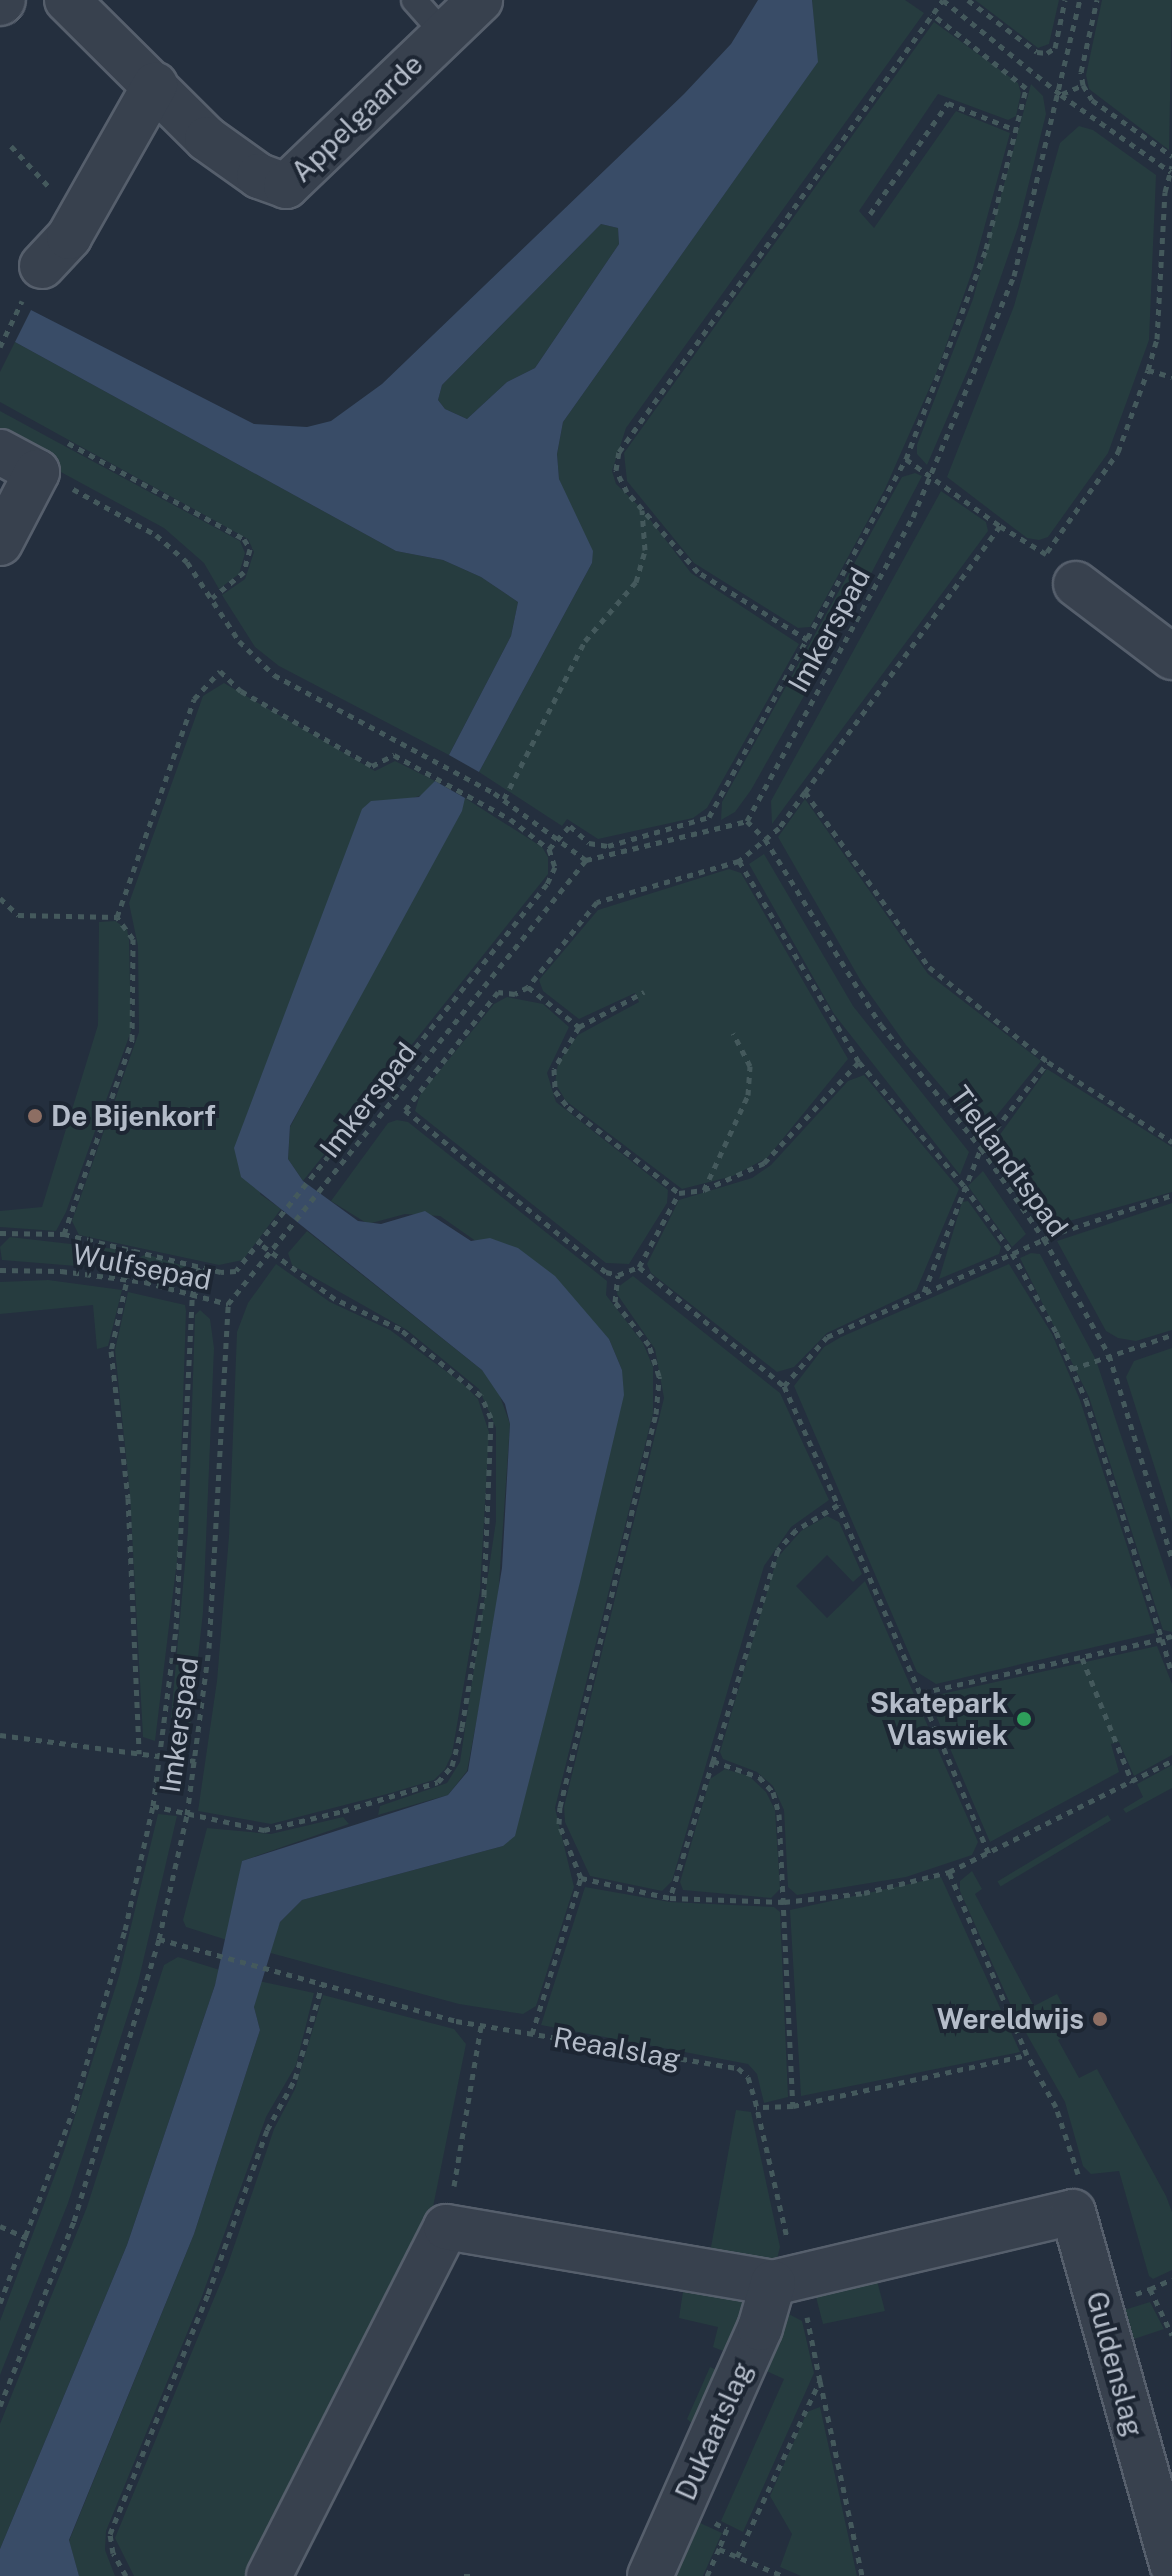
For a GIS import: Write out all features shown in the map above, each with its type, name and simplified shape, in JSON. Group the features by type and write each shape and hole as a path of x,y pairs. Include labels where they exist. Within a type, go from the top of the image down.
{"street":[{"name":"Appelgaarde","path":"67,0 207,139 259,176 286,186 480,0"},
{"path":"42,266 69,237 155,85"},
{"path":"0,543 30,453"},
{"path":"1061,569 1172,657"},
{"path":"269,2576 447,2227 789,2279 1076,2195"},
{"name":"Guldenslag","path":"1076,2195 1165,2514 1172,2564"},
{"name":"Dukaatslag","path":"650,2576 760,2328 789,2279"}],"lane":[{"path":"414,0 445,35"}],"path":[{"path":"808,640 698,572 642,509 616,470 626,437 943,0 1061,95 1172,170 1157,339 1118,452 1061,569 906,459"},
{"path":"968,0 1037,52 1047,53 1055,48 1065,0"},
{"name":"Imkerspad","path":"747,821 931,477 1014,276 1061,95 1080,0"},
{"path":"1097,0 1081,72 1083,85 1092,100 1172,156"},
{"path":"549,849 570,826 589,843 608,846 709,817 906,459 986,249 1026,88 932,14"},
{"path":"1061,95 1083,85"},
{"path":"870,214 948,103 1016,130"},
{"path":"11,146 58,196 82,211"},
{"path":"0,347 20,304"},
{"path":"1148,370 1172,377"},
{"path":"30,453 244,539 250,549 244,572 212,598"},
{"path":"30,453 156,535 187,562 239,641 274,675 494,793 586,860 747,821"},
{"path":"504,799 585,641 636,582 645,550 642,509"},
{"path":"679,1193 639,1267 618,1275 606,1272 405,1110 498,992 515,994 528,987 597,902 739,861 765,839 805,792 1000,526"},
{"path":"0,1233 64,1234 200,1266 236,1271 547,884 555,867 549,849 489,808 394,755 372,766 241,691 220,671 194,699 117,917"},
{"path":"805,792 929,967 1048,1062 1172,1142"},
{"name":"Tiellandtspad","path":"747,821 765,839 881,1025 981,1148 1044,1239 1109,1355 1172,1559"},
{"name":"Imkerspad","path":"0,2406 74,2221 159,1939 187,1815 209,1648 228,1304 586,860"},
{"path":"739,861 859,1062 964,1186 1012,1253 1072,1369 1172,1673"},
{"path":"0,898 6,898 18,915 117,917"},
{"path":"64,1234 132,1040 137,976 133,939 117,917"},
{"path":"528,987 579,1027"},
{"path":"644,992 579,1027 554,1069 555,1091 568,1107 679,1193 704,1190 764,1163 859,1062"},
{"path":"704,1190 748,1095 750,1066 733,1033"},
{"path":"924,1292 981,1148 1048,1062"},
{"path":"784,1386 827,1337 1044,1239 1172,1195"},
{"path":"153,1806 264,1830 438,1782 452,1766 462,1727 484,1595 493,1441 481,1396 400,1329 335,1299 259,1243"},
{"path":"134,1249 111,1351 128,1498 139,1754"},
{"path":"0,2303 27,2238 82,2081 125,1930 153,1806 162,1757 176,1629 192,1297 200,1266"},
{"path":"639,1267 784,1386 990,1856"},
{"name":"Wulfsepad","path":"0,1270 61,1271 127,1279 228,1304"},
{"path":"532,2034 581,1878 559,1824 560,1807 656,1414 659,1376 649,1345 615,1302 618,1275"},
{"path":"1072,1369 1172,1335"},
{"path":"670,1898 778,1550 796,1530 838,1505"},
{"path":"920,1693 1172,1636"},
{"path":"1082,1658 1132,1782"},
{"path":"0,1735 195,1761"},
{"path":"713,1761 759,1777 773,1792 779,1814 793,2106"},
{"path":"581,1878 670,1898 784,1902 864,1893 949,1872 990,1856 1172,1761"},
{"path":"949,1872 1027,2055 1056,2107 1076,2195"},
{"name":"Reaalslag","path":"159,1939 481,2026 738,2068 748,2077 789,2279 820,2381 862,2576"},
{"path":"126,2576 113,2553 110,2534 208,2294 267,2130 295,2079 322,1985"},
{"path":"447,2227 481,2026"},
{"path":"756,2107 793,2106 1027,2055"},
{"path":"0,2226 27,2238"},
{"path":"1129,2296 1172,2279"},
{"path":"1150,2289 1172,2335"},
{"path":"737,2557 820,2381"},
{"path":"707,2576 719,2549 783,2576"},
{"path":"464,2576 472,2576"}],"green space":[{"path":"812,0 905,0 924,13 626,428 612,471 616,484 642,509 691,573 799,644 707,808 693,818 598,839 567,819 562,826 479,772 592,563 559,479 557,454 563,422 817,63"},
{"path":"975,0 1059,0 1049,44 1038,48"},
{"path":"1102,0 1172,0 1169,150 1089,89 1086,75"},
{"path":"934,22 1018,83 1021,93 1016,116 1008,120 938,94 859,211 874,228 956,111 1010,133 973,269 937,371 885,489 810,627 798,628 694,563 627,481 624,453"},
{"path":"1031,84 1043,96 1046,114 1018,227 973,358 927,465 917,454 917,445 973,299"},
{"path":"1079,126 1093,130 1156,175 1149,340 1108,453 1048,537 1039,540 1027,538 947,477 1014,306 1060,143"},
{"path":"601,224 618,228 619,244 535,368 507,382 467,419 445,409 438,400 442,385"},
{"path":"15,342 396,551 443,560 481,577 518,602 511,636 449,755 279,666 255,647 222,595 245,579 254,552 248,539 0,402 0,372"},
{"path":"0,411 240,541 245,553 239,574 219,589 204,563 164,528 0,439"},
{"path":"915,473 922,476 849,616 751,790 735,812 721,820 722,802 902,477"},
{"path":"941,491 986,522 988,531 772,824 771,801"},
{"path":"224,683 375,771 395,761 435,781 428,793 413,798 260,1194 281,1209 243,1260 219,1265 79,1235 72,1221 139,1032 138,946 129,903 203,696"},
{"path":"465,798 542,847 548,857 548,874 303,1181 288,1159 290,1127"},
{"path":"805,799 928,974 1041,1061 989,1125 978,1130 906,1045 862,983 778,837"},
{"path":"764,854 853,1006 969,1152 960,1175 834,1014 749,864"},
{"path":"729,869 741,873 848,1059 767,1158 733,1176 682,1189 566,1101 555,1083 558,1063 578,1035 639,1002 635,993 579,1019 543,991 539,980 598,910"},
{"path":"115,921 127,929 129,940 131,1031 66,1212 56,1231 0,1227 0,1211 42,1207 98,1025 99,922"},
{"path":"507,997 543,1004 569,1027 547,1073 556,1102 668,1190 667,1203 629,1264 606,1263 415,1111 420,1095 494,1004"},
{"path":"1047,1069 1172,1147 1172,1192 1048,1227 991,1147"},
{"path":"864,1075 959,1189 916,1291 827,1333 794,1367 777,1372 651,1273 647,1264 679,1200 752,1178 771,1165 848,1081"},
{"path":"397,1120 408,1122 607,1281 606,1295 643,1343 653,1367 653,1413 555,1808 574,1887 536,2006 523,2014 459,2004 267,1952 280,1922 302,1900 503,1846 622,1370 609,1339 596,1325 440,1216 405,1214 368,1224 331,1201 388,1123"},
{"path":"983,1171 1026,1234 1012,1247 968,1186"},
{"path":"968,1201 1001,1247 999,1254 939,1279 962,1202"},
{"path":"1172,1203 1172,1330 1136,1341 1118,1338 1106,1331 1057,1241"},
{"path":"307,1231 482,1370 496,1385 510,1424 497,1613 467,1771 448,1795 378,1815 380,1806 447,1783 460,1762 496,1521 496,1428 479,1389 407,1330 292,1265 288,1253"},
{"path":"10,1237 123,1250 130,1255 126,1270 2,1260 0,1247"},
{"path":"1031,1253 1040,1254 1096,1360 1172,1590 1172,1632 1163,1630 1089,1397 1020,1258"},
{"path":"146,1254 190,1268 192,1287 134,1272 137,1259"},
{"path":"276,1264 330,1302 390,1330 462,1383 478,1399 489,1432 480,1590 452,1754 445,1769 434,1780 271,1824 198,1811 217,1681 229,1536 237,1332 248,1303"},
{"path":"1009,1264 1052,1334 1080,1400 1155,1633 936,1684 917,1672 794,1386 824,1347 841,1337"},
{"path":"633,1276 780,1393 829,1500 791,1527 764,1566 672,1881 662,1891 590,1876 565,1822 564,1807 664,1398 655,1349 617,1294 618,1287"},
{"path":"48,1280 122,1290 108,1346 97,1349 93,1305 0,1314 0,1282"},
{"path":"128,1292 185,1305 186,1311 178,1552 155,1741 143,1737 130,1494 115,1350"},
{"path":"200,1310 210,1319 214,1348 203,1612 189,1738 168,1750 188,1531 195,1315"},
{"path":"1172,1348 1172,1522 1126,1377 1134,1361"},
{"path":"827,1516 839,1522 862,1574 853,1582 827,1555 796,1586 827,1618 865,1581 978,1842 972,1855 906,1877 797,1895 788,1887 784,1810 773,1786 757,1772 723,1759 720,1752 777,1558 801,1531"},
{"path":"1157,1646 1172,1684 1172,1755 1134,1776 1119,1742 1111,1744 1119,1772 990,1842 928,1697"},
{"path":"1172,1765 1172,1788 1126,1813 1123,1809 1143,1797 1137,1784"},
{"path":"725,1769 749,1776 766,1792 775,1810 780,1889 771,1898 683,1890 680,1882 710,1779"},
{"path":"158,1814 177,1816 138,1983 68,2203 0,2375 0,2321 64,2151 119,1976"},
{"path":"1108,1815 1111,1820 1001,1887 997,1881"},
{"path":"343,1817 349,1824 242,1861 227,1940 186,1927 183,1920 207,1828 271,1834"},
{"path":"972,1871 982,1889 975,1894 1034,2006 1057,1994 1076,2029 1058,2040 1079,2078 1097,2069 1166,2196 1172,2212 1172,2270 1153,2279 1149,2276 1119,2171 1091,2174 1083,2166 1065,2102 1012,2008 960,1891 960,1881"},
{"path":"941,1877 1020,2052 801,2096 790,1910"},
{"path":"585,1887 670,1902 774,1907 780,1912 788,2097 764,2103 757,2074 748,2064 541,2025"},
{"path":"178,1957 220,1970 127,2245 0,2549 0,2424 87,2207 164,1965"},
{"path":"259,1981 314,1993 296,2065 266,2117 201,2299 106,2531 105,2550 115,2576 79,2576 69,2541 194,2234 260,2030 254,2007"},
{"path":"323,1995 454,2029 466,2044 433,2207 256,2576 134,2576 115,2538 227,2267 274,2129 295,2089"},
{"path":"736,2110 751,2112 780,2247 776,2263 709,2258"},
{"path":"876,2277 885,2311 823,2324 813,2285"},
{"path":"684,2285 727,2288 749,2304 731,2354 713,2347 718,2327 679,2318"},
{"path":"1150,2302 1164,2329 1134,2339 1124,2310"},
{"path":"781,2310 802,2321 814,2373 743,2532 721,2521 784,2379 760,2368"},
{"path":"710,2367 721,2372 701,2431 687,2419"},
{"path":"820,2407 857,2576 801,2576 780,2567 792,2534 770,2496 807,2412"},
{"path":"687,2517 722,2533 703,2576 660,2576"}],"water":[{"path":"758,0 812,0 818,62 563,422 557,454 559,479 593,551 592,563 479,772 449,755 511,636 518,602 481,577 443,560 396,551 15,342 31,310 254,424 307,427 331,421 382,384 684,94 731,44","holes":["601,224 618,228 619,244 535,368 507,382 467,419 445,409 438,400 442,385"]},
{"path":"435,781 465,798 462,811 290,1126 288,1159 303,1181 358,1221 381,1224 425,1211 471,1241 490,1238 518,1248 555,1276 609,1339 622,1370 624,1395 580,1582 515,1836 503,1846 302,1900 280,1922 254,2007 260,2030 194,2234 69,2540 79,2576 0,2576 0,2549 127,2245 215,1985 242,1861 448,1795 468,1771 502,1568 510,1424 505,1404 482,1370 241,1177 234,1148 362,809 371,801 419,797"}],"place":[{"name":"De Bijenkorf","path":"35,1116"},
{"name":"Skatepark Vlaswiek","path":"1024,1719"},
{"name":"Wereldwijs","path":"1100,2019"}]}
